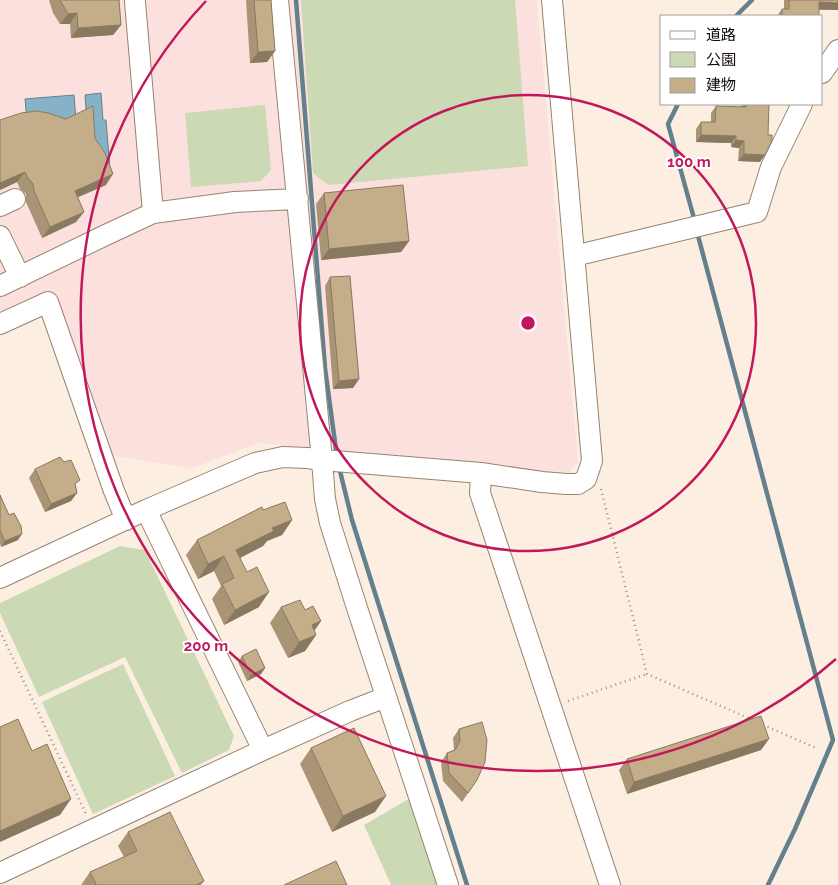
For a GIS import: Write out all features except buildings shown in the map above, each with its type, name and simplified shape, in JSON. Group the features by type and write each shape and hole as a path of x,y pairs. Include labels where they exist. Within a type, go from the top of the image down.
{"street":[{"path":"278,0 325,498 330,523 448,885"},
{"path":"0,578 146,510 255,463 282,457 481,473 566,484 578,484 586,478 592,460 552,0"},
{"path":"135,2 153,213"},
{"path":"827,72 838,50"},
{"path":"574,256 757,212 771,167 802,105"},
{"path":"0,286 153,213 235,202 298,198"},
{"path":"0,236 20,277"},
{"path":"0,324 48,302 114,491 126,520"},
{"path":"481,473 480,493 610,885"},
{"path":"146,510 263,750"},
{"path":"0,873 263,750 386,697"}],"path":[{"path":"600,486 647,674"},
{"path":"0,631 86,815"},
{"path":"551,707 647,674 754,721"},
{"path":"763,724 816,748"}],"shaded area":[{"path":"0,0 537,0 578,462 568,474 259,443 192,468 107,455 49,291 0,314"}],"green space":[{"path":"301,0 515,0 528,166 328,185 313,173"},
{"path":"265,105 271,170 261,181 191,187 185,113"},
{"path":"120,546 145,550 234,736 229,750 182,773 125,657 39,697 0,613 0,603"},
{"path":"123,664 175,776 93,814 42,702"},
{"path":"412,797 439,885 391,885 364,825"}],"water":[{"path":"101,93 103,120 106,120 110,169 88,136 85,95"},
{"path":"74,95 76,120 27,121 25,99"}],"waterway":[{"path":"296,0 325,368 337,457"},
{"path":"737,15 752,0"},
{"path":"678,105 668,124 695,222"},
{"path":"697,232 833,740 795,829 768,885"},
{"path":"339,467 352,520 467,885"}]}
